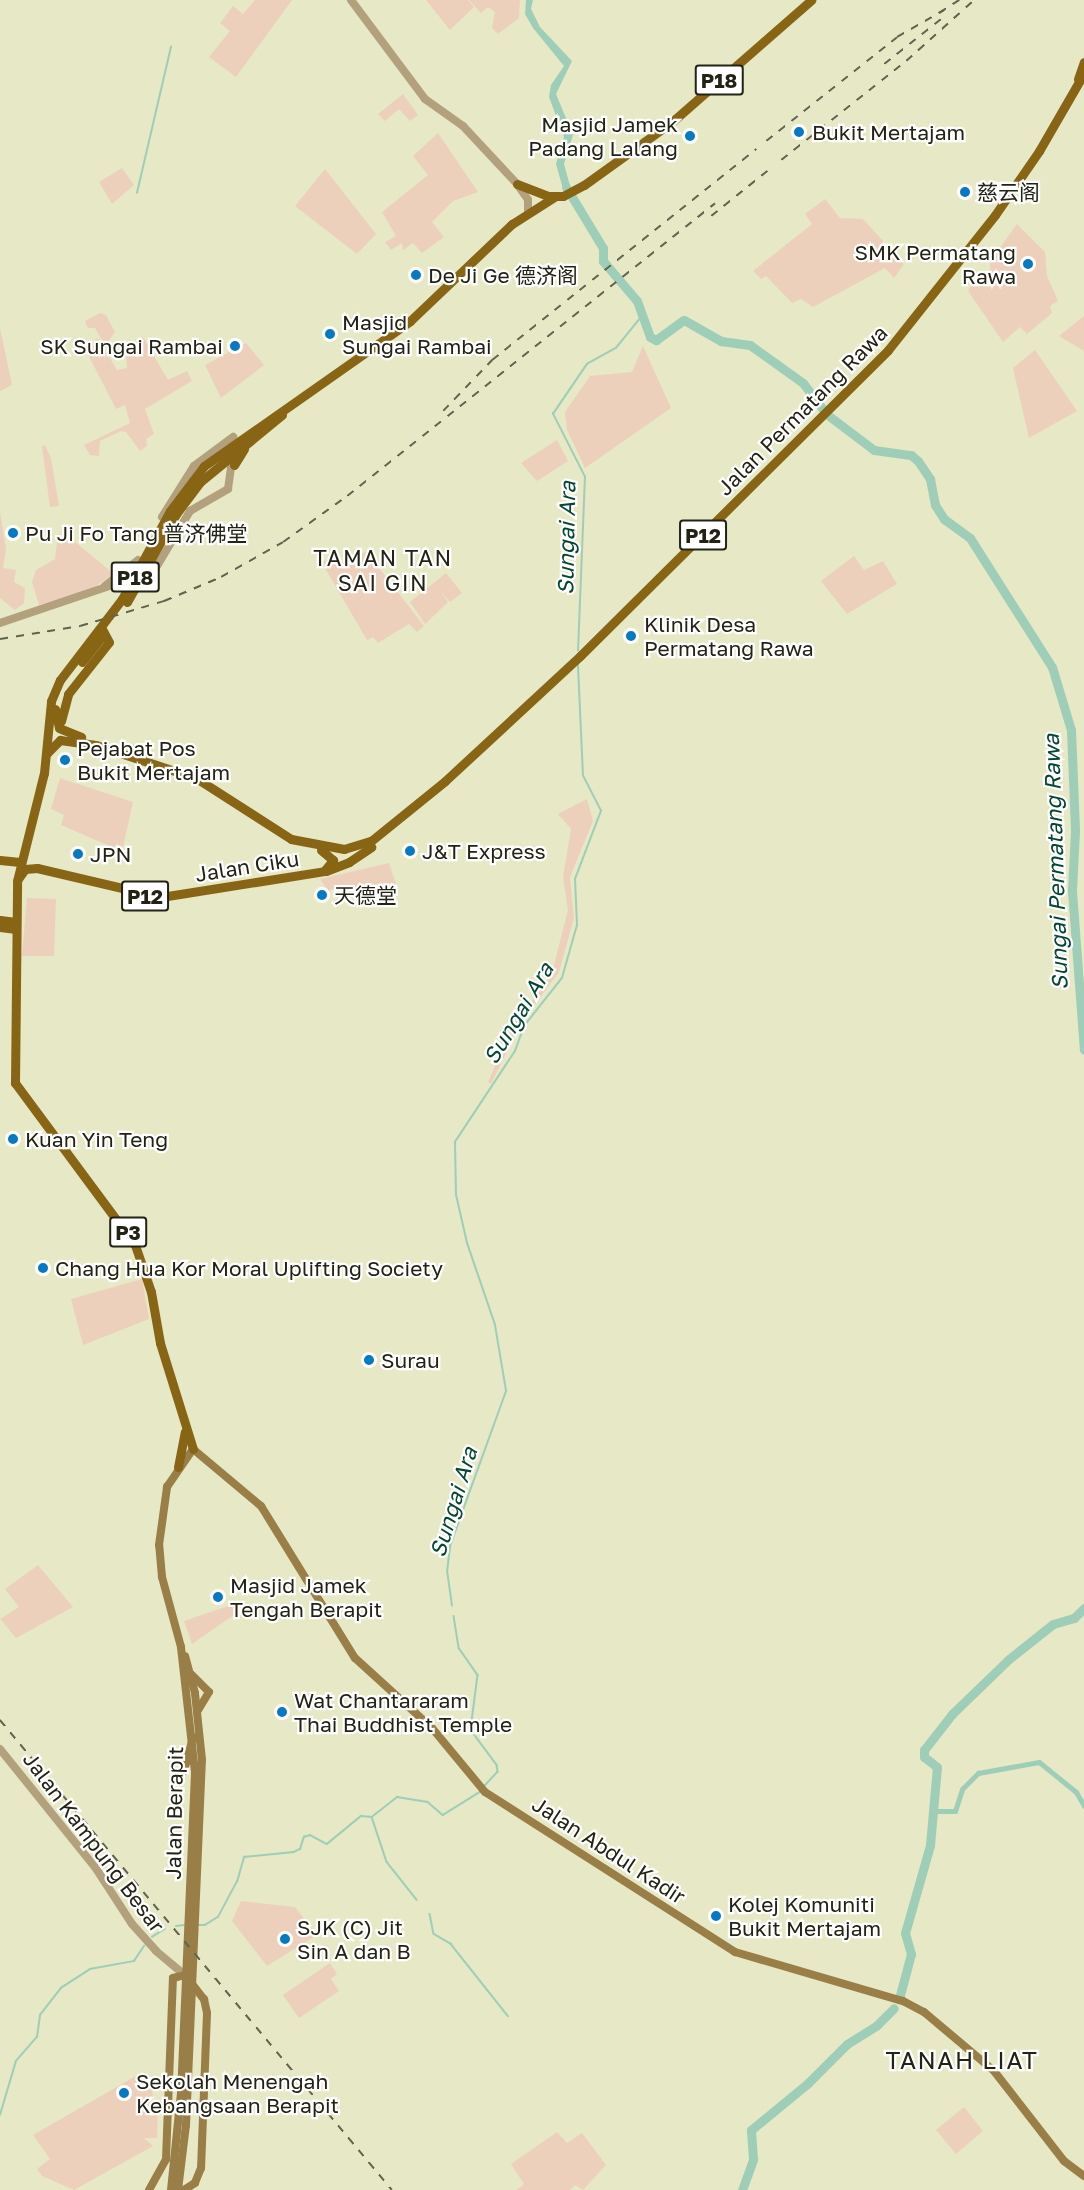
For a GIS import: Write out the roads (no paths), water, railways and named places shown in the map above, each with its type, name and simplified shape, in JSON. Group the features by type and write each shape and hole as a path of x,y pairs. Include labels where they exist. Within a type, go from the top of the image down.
{"main road":[{"name":"P18","path":"771,32 802,0"},
{"name":"P18","path":"510,228 564,195 673,121 771,32 811,0"},
{"name":"Jalan Permatang Rawa","path":"322,872 375,838 445,781 571,665 826,413 914,321 980,237 1039,151 1080,78 1084,62"},
{"path":"517,184 564,195"},
{"name":"P18","path":"197,480 231,461 289,408 414,318 528,213 564,195"},
{"name":"P18","path":"46,754 48,725 54,700 67,679 127,602 176,514 210,460 272,417 289,408"},
{"path":"233,437 272,417"},
{"path":"197,480 219,457 231,461"},
{"path":"48,725 45,703 51,687 87,636 95,630 104,630 110,639 107,646 63,703 61,722 69,734"},
{"path":"54,700 56,724 69,734 196,778 278,834 314,846 333,858 331,866 322,872"},
{"path":"46,754 60,740 96,745"},
{"name":"P3","path":"46,754 17,881 15,1083 135,1245 152,1292 160,1343 193,1449"},
{"path":"26,846 28,860 37,868"},
{"name":"P12","path":"314,846 354,853"},
{"path":"0,860 20,862"},
{"path":"17,881 25,869 37,868"},
{"name":"Jalan Ciku","path":"37,868 155,897 322,872"},
{"path":"0,921 16,926"},
{"path":"0,927 16,926"},
{"path":"178,1467 186,1427"},
{"name":"Jalan Berapit","path":"171,2190 180,2154 198,1748 193,1737 181,1647 162,1577 159,1545 167,1488 178,1467 193,1449"},
{"name":"Jalan Abdul Kadir","path":"193,1449 261,1506 355,1658 432,1728 482,1790 735,1952 903,2001 924,2012 994,2071 1064,2161 1084,2176"},
{"path":"181,1647 189,1669 198,1710 198,1748"},
{"path":"189,1669 209,1692 198,1710"},
{"path":"189,1704 195,1693"},
{"path":"184,1772 193,1737"},
{"path":"149,2190 166,2159 173,1978 185,1975 204,1999 207,2013 200,2172 195,2183 184,2190"},
{"path":"178,2190 180,2154"},
{"path":"180,2174 188,2180 200,2172"}],"street":[{"path":"351,0 425,99 463,126 517,184 528,200 528,213"},
{"path":"127,582 188,473 233,437"},
{"path":"231,461 232,478"},
{"path":"209,474 226,468 232,478"},
{"name":"P18","path":"0,623 127,582 157,569 190,511 220,497 232,478"},
{"path":"96,592 138,560"},
{"name":"Jalan Kampung Besar","path":"0,1749 95,1867 103,1884 132,1924 161,1955"},
{"path":"161,1955 185,1975"},
{"path":"161,1955 173,1978"}],"waterway":[{"path":"137,193 171,47"},
{"name":"Sungai Permatang Rawa","path":"566,187 603,248 603,261 637,301 650,337 656,340 684,320 721,341 750,345 803,383 822,408"},
{"name":"Sungai Ara","path":"578,651 585,477 553,414 587,364 616,348 641,317"},
{"name":"Sungai Permatang Rawa","path":"829,416 874,450 911,455 918,461 930,479 935,505 944,519 970,538 1052,667 1071,730 1075,831 1072,891 1084,1050"},
{"name":"Sungai Ara","path":"452,1606 447,1572 450,1546 506,1391 495,1325 467,1243 456,1195 455,1142 515,1051 524,1026 562,978 577,925 575,879 601,811 583,776 578,665"},
{"name":"Sungai Permatang Rawa","path":"900,1995 911,1954 905,1933 930,1845 937,1767 924,1757 924,1750 952,1714 1009,1659 1053,1624 1074,1618 1084,1608"},
{"name":"Sungai Ara","path":"454,1616 459,1648 478,1675 471,1730 497,1765 498,1772 485,1786"},
{"path":"933,1811 955,1811 962,1789 978,1773 1039,1762 1076,1792 1084,1806"},
{"name":"Sungai Ara","path":"373,1816 397,1797 428,1802 443,1815 480,1792"},
{"path":"197,1925 205,1925 218,1917 237,1882 244,1857 294,1852 300,1849 304,1837 310,1835 327,1844 361,1816 372,1817 387,1862 417,1900"},
{"path":"430,1914 434,1934 451,1944 508,2016"},
{"path":"176,1926 184,1925"},
{"path":"152,1937 165,1929"},
{"path":"0,2115 16,2061 37,2037 40,2015 61,1988 90,1969 134,1961 144,1946"},
{"name":"Sungai Permatang Rawa","path":"742,2190 753,2159 751,2130 808,2083 847,2044 876,2026 894,2008"}],"railway":[{"path":"939,13 959,0"},
{"path":"781,160 906,61 974,0"},
{"path":"766,141 897,37 944,10"},
{"path":"884,64 941,19"},
{"path":"443,411 492,360 756,149"},
{"path":"711,216 771,168"},
{"path":"0,639 80,626 164,601 221,577 283,542 347,496 715,203"},
{"path":"0,1720 392,2190"}],"place":[{"name":"Bukit Mertajam","path":"799,132"},
{"name":"Masjid Jamek Padang Lalang","path":"690,136"},
{"name":"慈云阁","path":"965,192"},
{"name":"SMK Permatang Rawa","path":"1028,264"},
{"name":"De Ji Ge 德济阁","path":"416,275"},
{"name":"Masjid Sungai Rambai","path":"330,334"},
{"name":"SK Sungai Rambai","path":"235,346"},
{"name":"Pu Ji Fo Tang 普济佛堂","path":"13,533"},
{"name":"Klinik Desa Permatang Rawa","path":"631,636"},
{"name":"Pejabat Pos Bukit Mertajam","path":"65,760"},
{"name":"J&T Express","path":"410,851"},
{"name":"JPN","path":"78,854"},
{"name":"天德堂","path":"322,895"},
{"name":"Kuan Yin Teng","path":"13,1139"},
{"name":"Chang Hua Kor Moral Uplifting Society","path":"43,1268"},
{"name":"Surau","path":"369,1360"},
{"name":"Masjid Jamek Tengah Berapit","path":"218,1597"},
{"name":"Wat Chantararam Thai Buddhist Temple","path":"282,1712"},
{"name":"Kolej Komuniti Bukit Mertajam","path":"716,1916"},
{"name":"SJK (C) Jit Sin A dan B","path":"285,1939"},
{"name":"Sekolah Menengah Kebangsaan Berapit","path":"124,2093"}],"district":[{"name":"TAMAN TAN SAI GIN","path":"383,570"},
{"name":"TANAH LIAT","path":"962,2060"}]}
